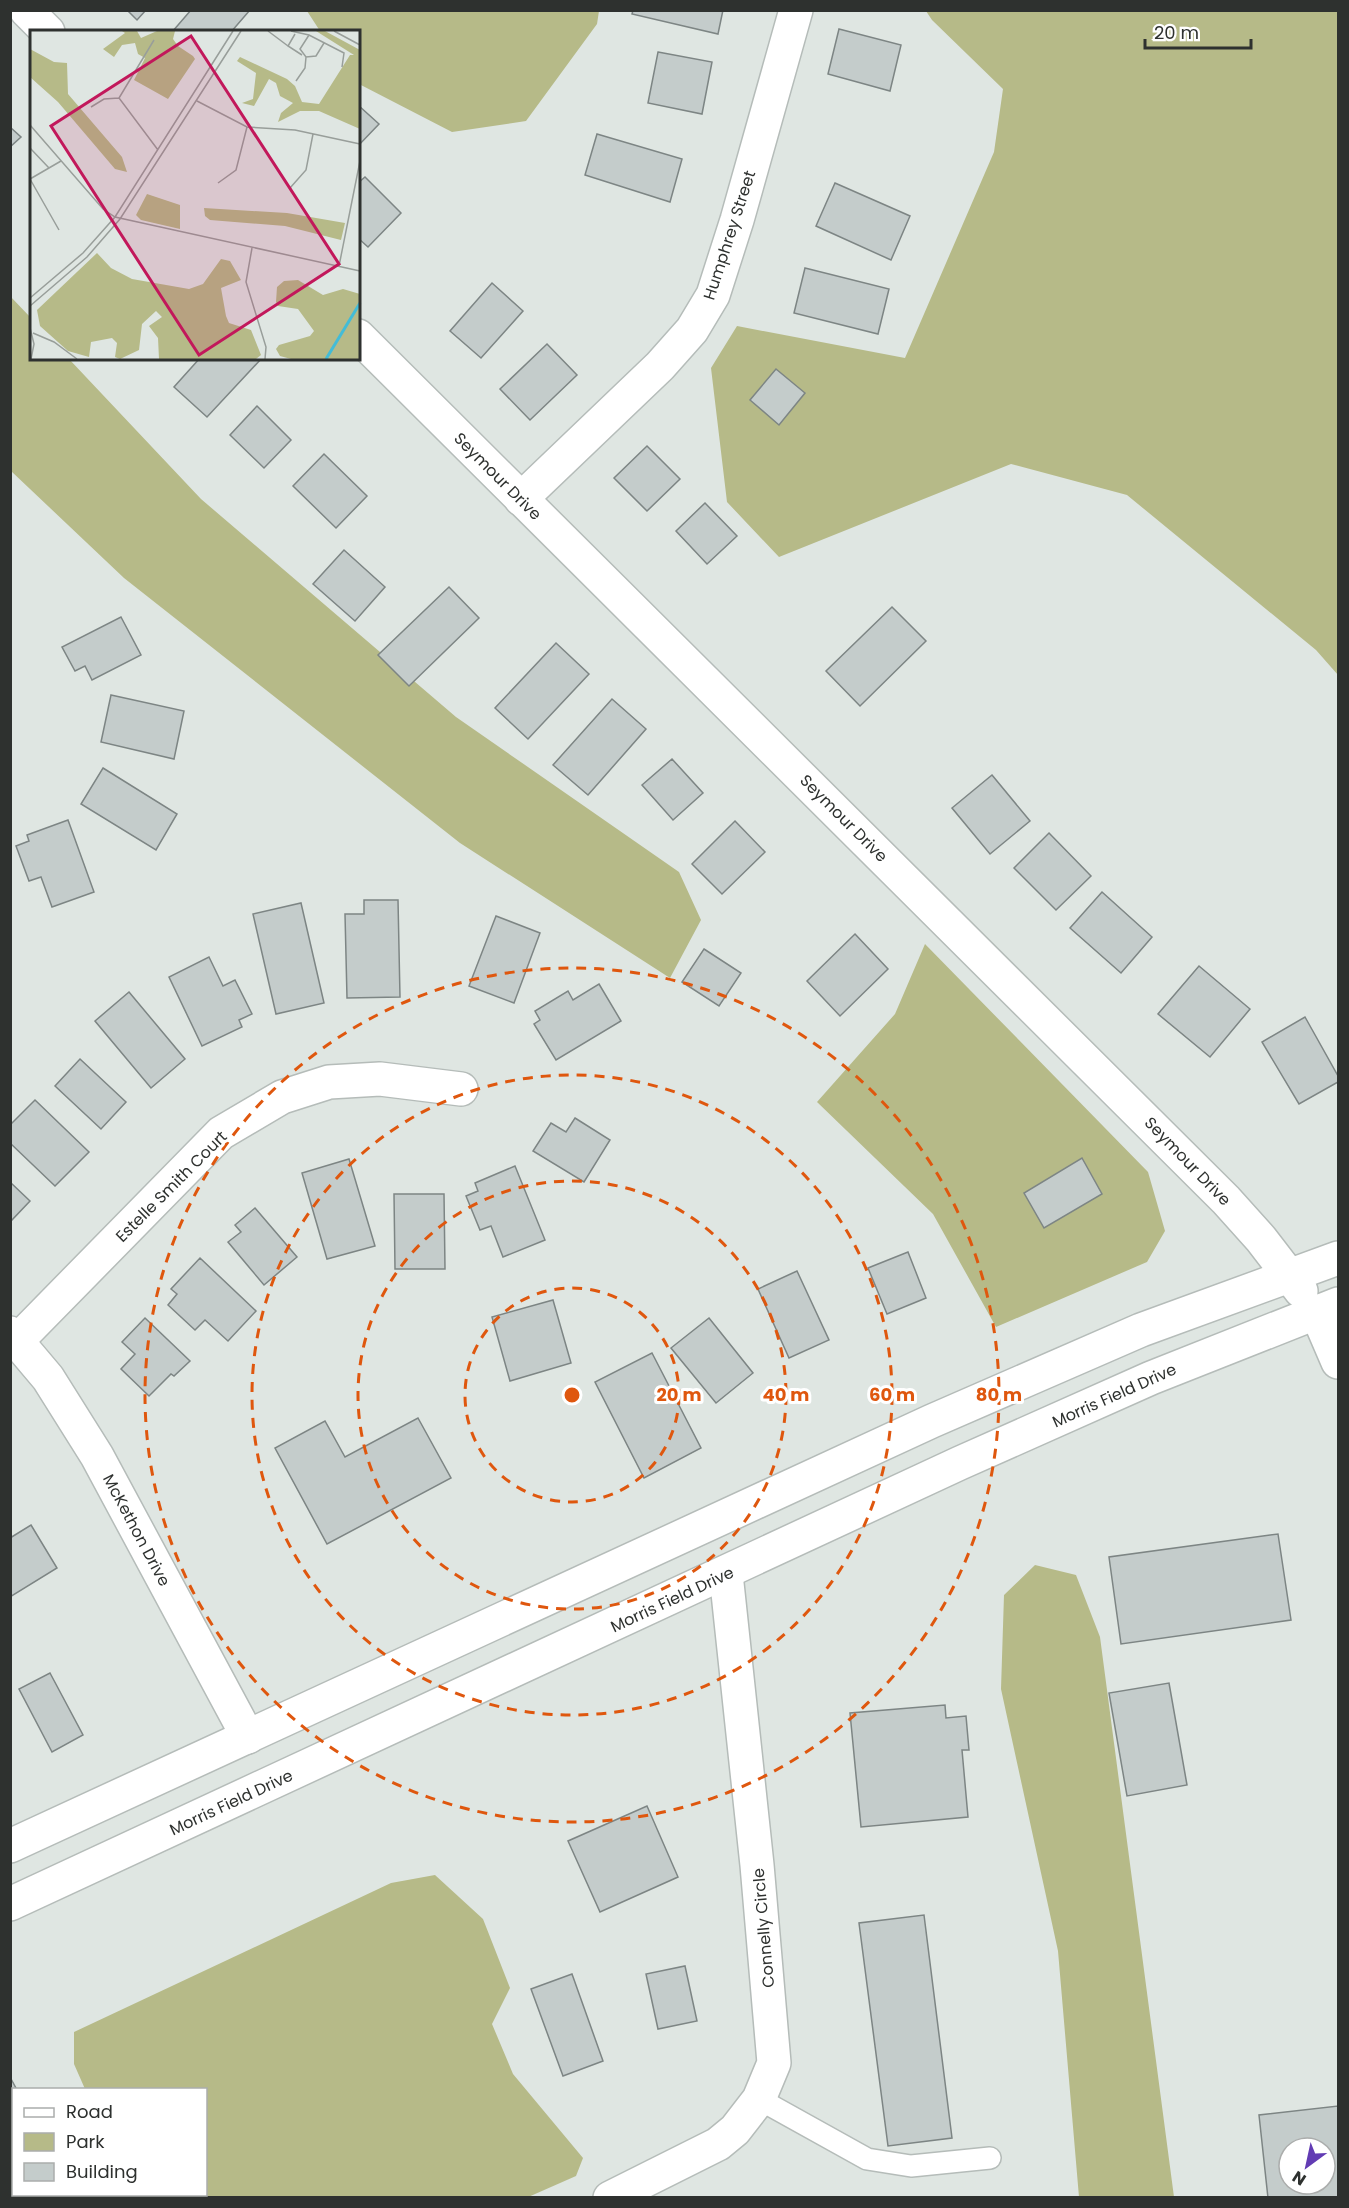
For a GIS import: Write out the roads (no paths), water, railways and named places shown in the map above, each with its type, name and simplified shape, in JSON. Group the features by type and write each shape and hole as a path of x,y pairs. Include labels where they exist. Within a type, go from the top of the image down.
{"street":[{"path":"26,10 46,30"},
{"name":"Humphrey Street","path":"521,499 660,366 692,330 713,295 737,220 796,10"},
{"name":"Seymour Drive","path":"360,338 1226,1200 1289,1275 1327,1308 1338,1362"},
{"name":"Estelle Smith Court","path":"14,1336 221,1134 282,1097 329,1082 380,1079 461,1089"},
{"path":"10,1846 932,1421 1141,1330 1338,1258"},
{"name":"Morris Field Drive","path":"10,1904 1086,1407 1327,1308"},
{"name":"McKethon Drive","path":"14,1336 48,1378 97,1456 248,1737"},
{"name":"Connelly Circle","path":"610,2198 718,2144 735,2130 759,2099 774,2064 775,2053 726,1574"}],"lane":[{"path":"759,2099 867,2159 911,2166 990,2158"}]}
